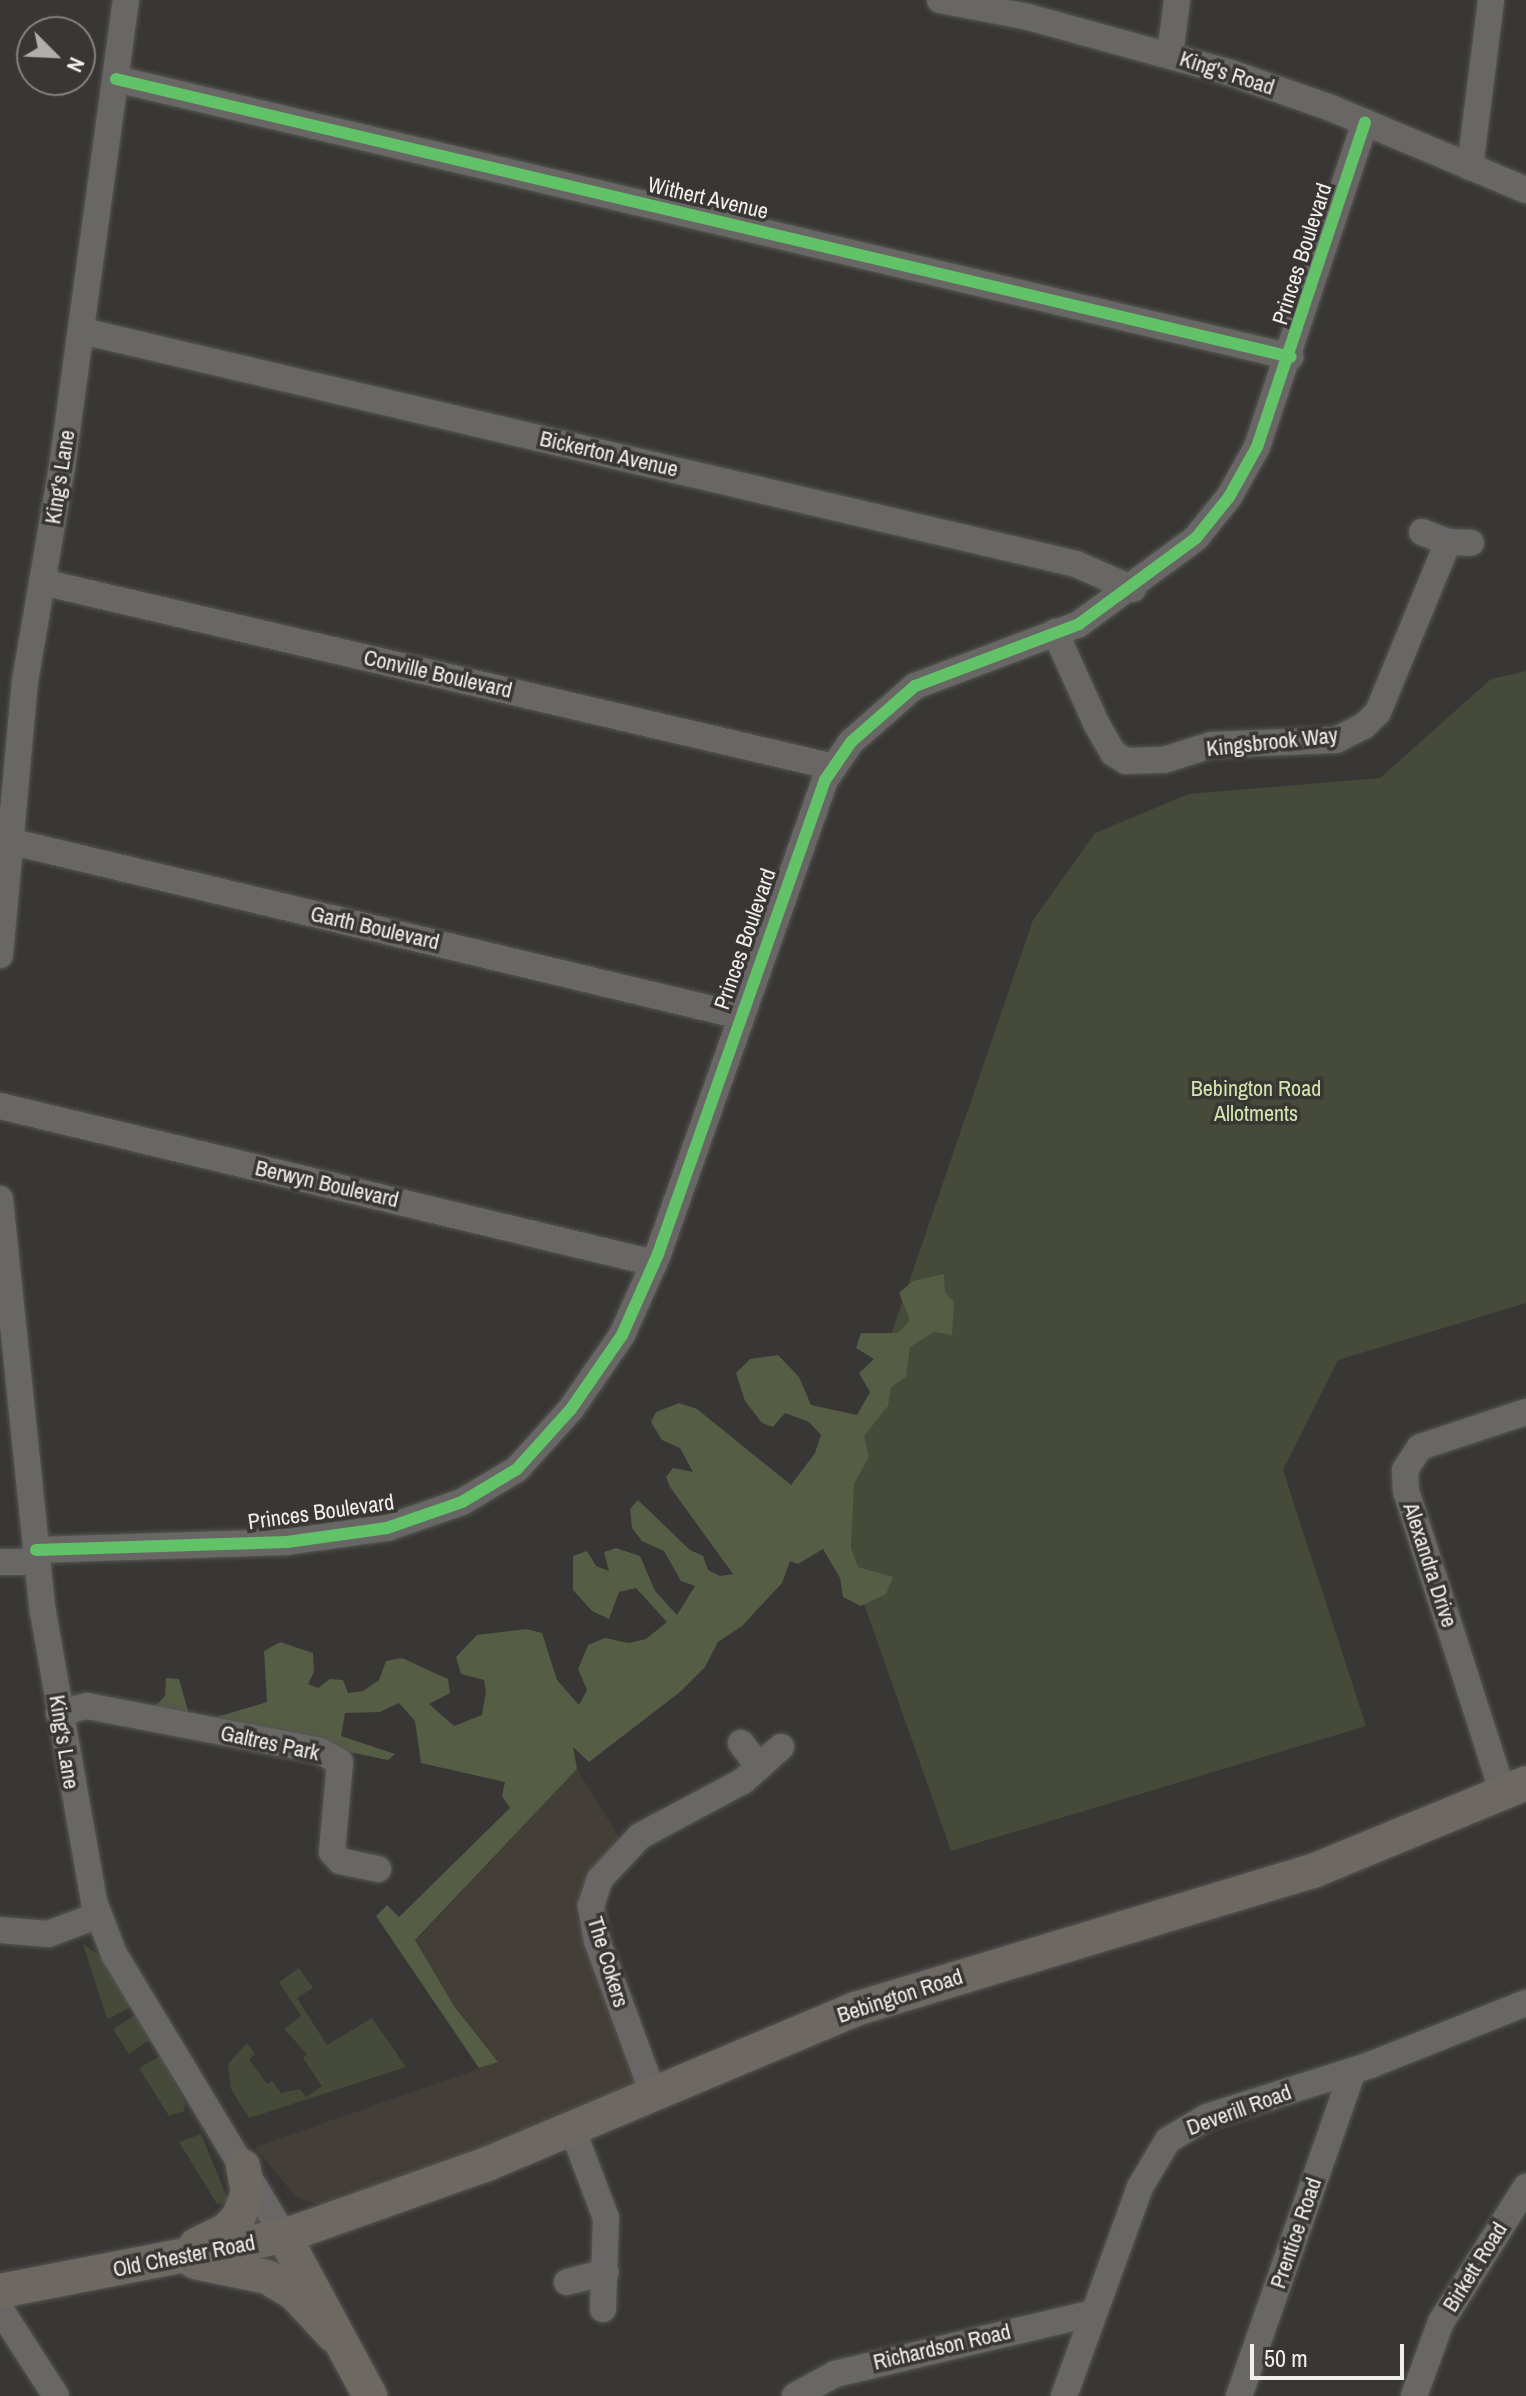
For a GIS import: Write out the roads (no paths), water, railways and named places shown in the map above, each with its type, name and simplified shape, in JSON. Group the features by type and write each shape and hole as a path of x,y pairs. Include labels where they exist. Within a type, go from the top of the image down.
{"main road":[{"name":"Bebington Road","path":"284,2236 572,2128 855,2009 1313,1871 1514,1788"},
{"path":"167,2259 227,2230 239,2216 248,2192 243,2166"},
{"name":"Old Chester Road","path":"0,2291 284,2236 333,2335 370,2396"},
{"path":"167,2259 224,2265 267,2277 294,2293 333,2335"}],"street":[{"name":"King's Lane","path":"0,955 25,681 82,331 126,0"},
{"name":"King's Road","path":"940,0 1170,55 1365,122 1514,186"},
{"path":"1170,55 1177,0"},
{"path":"1470,167 1491,0"},
{"name":"Withert Avenue","path":"116,79 1291,357"},
{"name":"Princes Boulevard","path":"0,1562 37,1556 287,1542 387,1528 462,1502 517,1469 571,1409 622,1335 654,1263 805,824 834,767 851,742 915,686 1079,624 1133,589 1196,538 1229,497 1257,447 1291,357 1365,122"},
{"name":"Bickerton Avenue","path":"82,331 1076,564 1133,589"},
{"name":"Kingsbrook Way","path":"1055,632 1097,725 1113,753 1126,761 1156,762 1211,745 1336,740 1364,726 1378,712 1459,543 1422,532"},
{"name":"Conville Boulevard","path":"42,582 834,767"},
{"name":"Garth Boulevard","path":"9,841 741,1016"},
{"name":"Berwyn Boulevard","path":"0,1106 654,1263"},
{"name":"King's Lane","path":"0,1199 37,1556 59,1713 99,1915 114,1954 284,2236"},
{"name":"Alexandra Drive","path":"1514,1788 1406,1491 1405,1470 1420,1447 1526,1412"},
{"name":"Galtres Park","path":"59,1713 87,1706 320,1751 340,1762 332,1852 340,1861 378,1869"},
{"path":"741,1743 759,1767"},
{"name":"The Cokers","path":"653,2093 597,1941 591,1906 600,1879 640,1836 743,1781 781,1747"},
{"path":"0,1930 48,1934 99,1915"},
{"name":"Deverill Road","path":"1064,2396 1140,2187 1168,2140 1207,2117 1353,2071 1526,2003"},
{"name":"Prentice Road","path":"1239,2396 1353,2071"},
{"path":"572,2128 606,2218 603,2309"},
{"name":"Birkett Road","path":"1414,2396 1441,2322 1526,2187"},
{"path":"567,2282 606,2272"},
{"path":"0,2309 56,2396"},
{"name":"Richardson Road","path":"795,2396 835,2374 1093,2313"}],"park label":[{"name":"Bebington Road Allotments","path":"1256,1100"}]}
